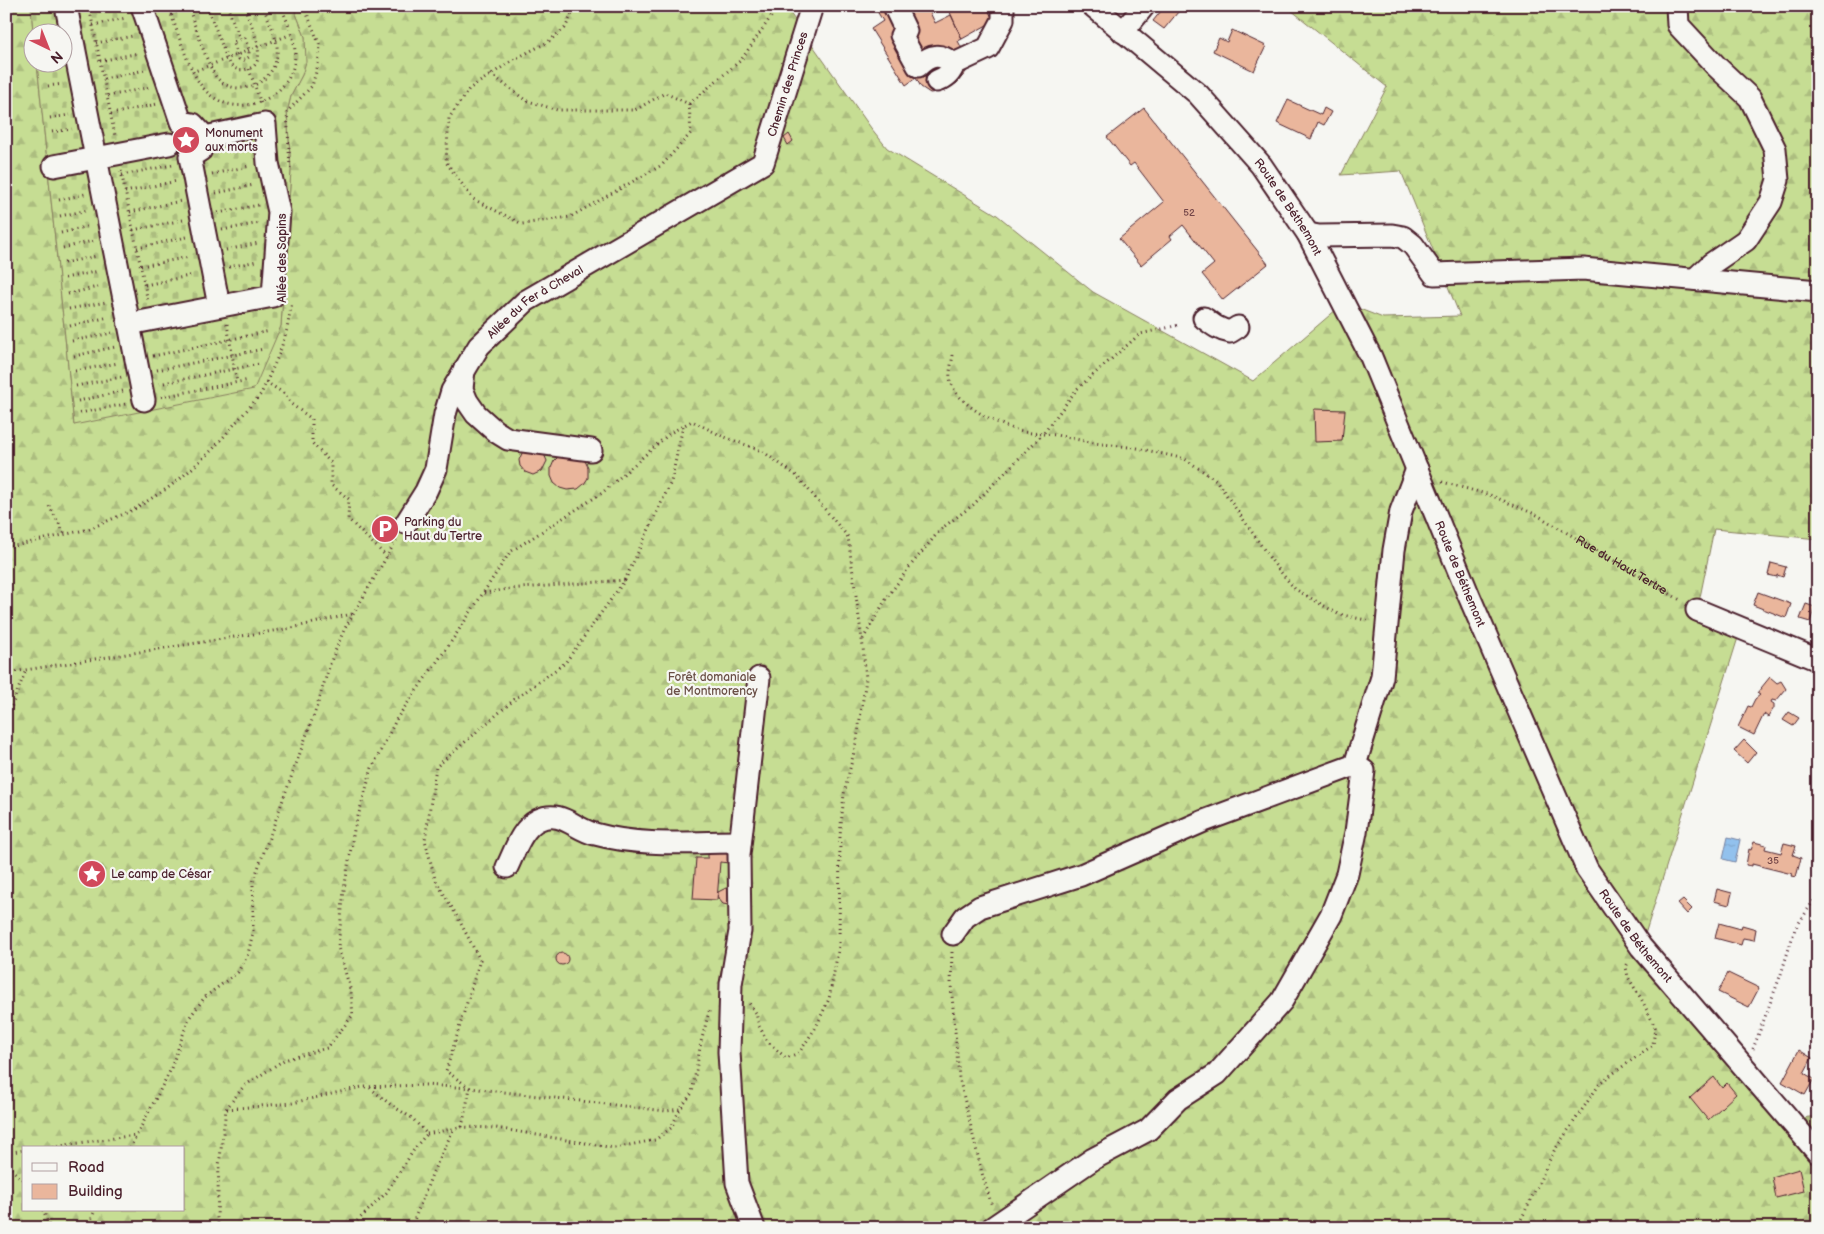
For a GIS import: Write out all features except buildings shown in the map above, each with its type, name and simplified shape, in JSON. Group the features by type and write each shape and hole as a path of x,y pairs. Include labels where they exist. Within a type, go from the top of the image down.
{"street":[{"path":"66,6 124,299 151,320 223,313 273,296 279,212 268,163 265,124 205,136"},
{"name":"Chemin des Princes","path":"763,163 812,6"},
{"path":"894,6 906,31 900,35 918,66 930,56 936,55 948,59 954,64"},
{"path":"954,64 988,48 1003,20 1002,6"},
{"name":"Route de Béthemont","path":"1093,6 1198,94 1262,166 1308,234 1372,358 1469,596 1587,869 1641,948 1818,1153"},
{"path":"1122,32 1144,6"},
{"path":"1677,6 1678,25 1717,67 1750,98 1775,149 1778,180 1771,202 1746,240 1711,264 1695,279"},
{"path":"154,42 181,122"},
{"path":"937,81 945,78 952,72 954,64"},
{"path":"181,122 193,124 205,136"},
{"path":"181,122 171,133 169,144 171,150 177,155 190,157 201,150 205,136"},
{"path":"54,166 169,144"},
{"path":"190,157 223,313"},
{"name":"Allée du Fer à Cheval","path":"406,523 426,491 436,469 445,414 452,391 480,346 526,301 763,163"},
{"path":"1308,234 1319,236 1392,235 1403,237 1413,246 1434,274 1583,269 1818,290"},
{"path":"1204,318 1223,331 1230,332 1238,327"},
{"path":"464,370 462,389 467,401 476,414 495,431 508,439 591,450"},
{"path":"1355,766 1382,678 1394,550 1401,511 1419,474"},
{"path":"1697,610 1818,660"},
{"path":"754,1228 737,1183 729,1052 731,984 740,931 740,842 759,678"},
{"path":"953,934 965,917 980,907 1081,875 1204,821 1355,766 1364,771 1356,832 1347,874 1332,914 1282,1000 1217,1074 1178,1099 1148,1130 1093,1159 995,1226"},
{"path":"506,867 526,829 539,820 556,816 592,834 632,842 740,842"}],"path":[{"path":"94,6 89,7 151,320"},
{"path":"168,6 192,72 207,93 220,102 237,107 260,102 273,96 283,86 292,70 295,55 292,34 281,6"},
{"path":"207,6 227,58 233,68 239,70 249,69 256,64 259,58 258,46 244,6"},
{"path":"227,6 240,40"},
{"path":"171,14 189,7 216,77 232,88 254,85 271,72 276,64 278,52 263,6"},
{"path":"290,170 287,112 312,86 318,64 320,46 304,6"},
{"path":"573,6 574,10 565,28 548,42 513,60 469,89 449,118 446,162 473,199 522,224 570,217 662,165 691,133 689,104"},
{"path":"689,104 741,60 773,14 776,6"},
{"path":"93,25 154,42"},
{"path":"192,72 292,34"},
{"path":"245,38 249,50 249,57 244,60 239,58 233,42 240,40 245,38"},
{"path":"96,43 154,42"},
{"path":"100,60 154,42"},
{"path":"104,79 154,42"},
{"path":"108,96 154,42"},
{"path":"249,69 265,124"},
{"path":"491,74 525,100 557,110 635,110 665,93 689,104"},
{"path":"111,114 160,103"},
{"path":"59,200 124,299"},
{"path":"60,216 124,299"},
{"path":"61,233 124,299 233,355 264,349"},
{"path":"63,248 124,299 237,382 249,380"},
{"path":"64,263 235,369 258,364"},
{"path":"65,278 230,339 270,331"},
{"path":"68,294 124,299"},
{"name":"Allée des Sapins","path":"6,548 89,529 132,510 168,488 212,450 261,394 280,352 292,306 292,296"},
{"path":"69,309 124,299"},
{"path":"70,326 124,299"},
{"path":"72,341 124,299"},
{"path":"74,356 124,299"},
{"path":"75,371 124,299"},
{"path":"76,386 124,299"},
{"path":"78,401 124,299"},
{"path":"80,413 124,299"},
{"path":"223,313 230,339 237,382"},
{"path":"862,640 886,598 911,565 942,529 973,505 1043,434 1077,389 1140,334 1179,325"},
{"path":"953,355 950,377 952,384 960,398 978,413 1017,430 1137,448 1185,459 1216,480 1274,564 1295,589 1338,614 1387,625"},
{"path":"266,382 285,394 291,404 312,419 312,443 332,463 331,485 349,499 348,518 387,557"},
{"path":"219,1228 217,1218 219,1166 226,1109 244,1086 284,1060 327,1048 353,1015 351,992 338,948 344,890 354,830 369,776 397,718 484,593 510,552 602,493 670,433 692,421 722,436 762,451 797,476 848,537 866,679 857,739 844,794 840,836 839,946 829,999 816,1027 799,1053 786,1058 768,1042 759,1026 756,1013 731,984"},
{"path":"470,1088 446,1071 480,960 435,879 426,840 436,766 515,699 565,663 625,580 670,482 683,426"},
{"name":"Rue du Haut Tertre","path":"1419,474 1490,495 1537,516 1697,610"},
{"path":"49,506 65,534"},
{"path":"131,1146 170,1071 189,1018 205,997 238,972 248,954 253,932 253,882 316,709 331,661 344,630 406,523"},
{"path":"484,593 508,589 625,580"},
{"path":"6,673 292,628 353,614"},
{"path":"6,720 26,670"},
{"path":"1752,1052 1781,974 1795,929 1818,894"},
{"path":"953,934 952,984 959,1077 995,1226"},
{"path":"1517,1228 1554,1152 1601,1082 1653,1045 1655,1027 1628,977 1626,967 1634,954 1641,948"},
{"path":"350,1228 386,1193 417,1145 427,1134 462,1127 496,1128 614,1148 655,1140 671,1128 680,1109 692,1093 701,1042 710,1008"},
{"path":"226,1109 292,1103 369,1086 470,1088 666,1111 680,1109"},
{"path":"369,1086 391,1105 412,1118 427,1134"},
{"path":"462,1127 470,1088"},
{"path":"411,1228 433,1172 455,1128"},
{"path":"57,1146 136,1135"},
{"path":"6,1153 22,1150"},
{"path":"6,1168 11,1169 22,1180"},
{"path":"44,1212 50,1228"},
{"path":"88,1228 95,1212"}],"green space":[{"name":"Forêt domaniale de Montmorency","path":"6,6 31,6 32,22 22,22 22,72 38,72 74,425 281,326 291,170 287,112 291,96 302,75 305,37 293,6 785,6 887,148 997,215 1093,292 1253,381 1344,303 1383,318 1460,316 1401,171 1341,175 1387,87 1286,6 1818,6 1818,539 1714,529 1698,607 1741,628 1641,947 1792,1119 1818,1116 1818,1228 6,1228"},
{"path":"31,6 293,6 305,37 306,62 302,75 291,96 287,112 291,170 281,326 254,389 74,425 38,72 72,72 72,22 32,22"}],"water":[{"path":"1728,837 1740,840 1735,862 1723,859"}],"place":[{"name":"Monument aux morts","path":"186,140"},
{"name":"Parking du Haut du Tertre","path":"385,529"},
{"name":"Le camp de César","path":"92,874"}]}
